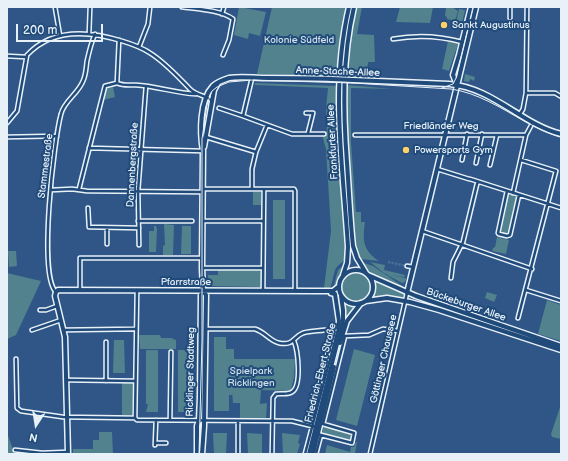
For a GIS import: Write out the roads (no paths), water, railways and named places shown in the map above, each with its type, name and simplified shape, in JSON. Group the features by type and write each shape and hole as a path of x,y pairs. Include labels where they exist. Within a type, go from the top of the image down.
{"street":[{"path":"55,7 60,36"},
{"path":"139,47 148,24 150,7"},
{"path":"182,7 222,14 230,17 233,21 223,55"},
{"path":"222,14 224,7"},
{"name":"Frankfurter Allee","path":"343,275 347,264 348,247 339,126 339,76 342,41 349,7"},
{"name":"Frankfurter Allee","path":"354,7 345,60 344,116 353,246 357,258 367,274"},
{"name":"Göttinger Chaussee","path":"457,85 453,75 471,7"},
{"name":"Göttinger Chaussee","path":"370,454 421,231 476,7"},
{"path":"510,7 510,18"},
{"path":"520,114 523,109 526,92 527,7"},
{"path":"89,34 90,8"},
{"path":"7,123 17,111 27,57 36,46 60,36 73,33 105,36 139,47 160,60 196,94 211,100 212,103"},
{"name":"Stammestraße","path":"15,450 42,453 68,453 64,330 55,296 56,292 53,289 51,282 48,263 48,222 57,136 62,109 79,89 83,81 95,34"},
{"path":"393,39 431,37 462,42"},
{"path":"117,83 119,40"},
{"path":"7,56 27,57"},
{"name":"Anne-Stache-Allee","path":"219,82 234,78 332,79 457,85 494,98 533,122 561,134"},
{"path":"243,116 252,78"},
{"path":"206,99 213,86 219,82"},
{"path":"212,103 214,92 219,82"},
{"path":"79,190 105,86 117,83 120,85 146,86 184,94 196,94"},
{"name":"Dannenbergstraße","path":"139,245 138,191 146,86"},
{"path":"206,99 214,92"},
{"path":"526,92 555,93 560,96"},
{"name":"Ricklinger Stadtweg","path":"202,454 200,397 201,295 203,290 203,151 201,128 206,99"},
{"name":"Ricklinger Stadtweg","path":"203,151 212,103"},
{"path":"219,108 292,134 324,134"},
{"path":"306,113 312,113 308,133"},
{"path":"513,193 526,135 533,122"},
{"path":"252,189 252,169 256,152 266,125"},
{"path":"462,160 467,134"},
{"path":"476,163 482,134"},
{"name":"Friedländer Weg","path":"355,135 526,135"},
{"path":"490,166 497,135"},
{"path":"7,137 57,136"},
{"path":"206,137 256,152"},
{"path":"89,148 203,151"},
{"path":"518,318 556,171 521,160"},
{"path":"436,169 561,208"},
{"path":"451,278 453,262 462,245 478,182"},
{"path":"264,189 264,291"},
{"path":"51,190 138,191 294,189 294,291"},
{"path":"507,191 499,234 507,236 510,235 519,195"},
{"path":"88,208 89,227 138,228"},
{"path":"138,221 192,221"},
{"path":"202,221 263,221"},
{"path":"107,228 107,244"},
{"path":"421,231 532,268"},
{"path":"80,290 80,258 203,258"},
{"path":"407,266 413,267"},
{"path":"202,268 263,268"},
{"path":"352,270 359,270 367,274 372,280 373,286 372,293 366,301 353,304 341,296 338,287 343,275 352,270"},
{"name":"Bückeburger Allee","path":"367,274 407,293 561,346"},
{"name":"Pfarrstraße","path":"56,292 60,289 333,291 338,287"},
{"path":"135,418 135,329 137,290"},
{"name":"Ricklinger Stadtweg","path":"197,454 197,426 201,420 206,329 206,295 203,290"},
{"path":"526,290 561,301"},
{"name":"Pfarrstraße","path":"316,291 335,294 342,332"},
{"name":"Friedrich-Ebert-Straße","path":"319,435 352,443 354,432 324,424 342,332 343,315 341,296"},
{"name":"Bückeburger Allee","path":"366,301 387,298 405,301 439,310 561,350"},
{"name":"Friedrich-Ebert-Straße","path":"305,454 342,332 348,318 361,303"},
{"path":"40,310 46,310 58,306"},
{"path":"32,330 62,320"},
{"path":"64,330 135,329"},
{"path":"206,329 255,329 261,331 277,343 294,341 301,334 325,330"},
{"path":"342,332 369,335 383,329 398,331"},
{"name":"Friedrich-Ebert-Straße","path":"316,454 342,332"},
{"path":"272,454 274,396 280,393 290,393 295,390 296,386 298,352 294,341"},
{"path":"106,342 106,381"},
{"path":"170,420 171,352"},
{"path":"16,359 18,409 21,411 67,417 135,418 137,420 292,421 314,427"},
{"path":"66,380 135,381"},
{"path":"156,420 155,444 166,443"},
{"path":"238,421 238,454"},
{"name":"Friedrich-Ebert-Straße","path":"309,454 314,427"},
{"name":"Friedrich-Ebert-Straße","path":"313,454 319,435"}],"tunnel":[{"path":"388,262 407,266"}],"tram line":[{"path":"442,88 453,84 456,78 473,7"},
{"path":"199,454 202,340 202,139 207,104 212,91 229,82 252,80 353,83 451,89 480,97 538,128 561,137"}],"place":[{"name":"Sankt Augustinus","path":"444,25"},
{"name":"Powersports Gym","path":"406,150"}],"park label":[{"name":"Kolonie Südfeld","path":"299,40"},
{"name":"Spielpark Ricklingen","path":"251,376"}]}
